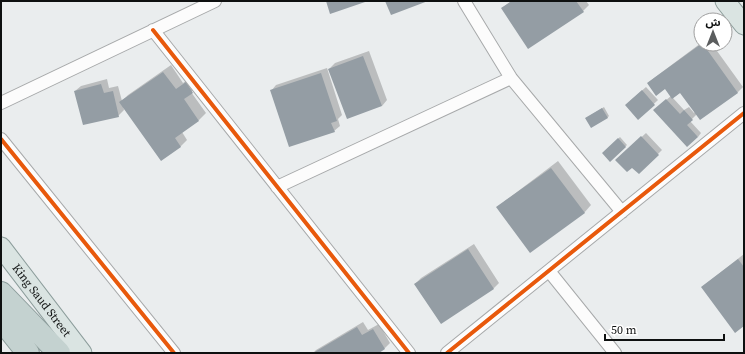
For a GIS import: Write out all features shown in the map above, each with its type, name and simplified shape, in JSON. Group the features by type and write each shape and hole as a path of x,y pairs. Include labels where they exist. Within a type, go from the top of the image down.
{"highway":[{"path":"1,293 58,353"},
{"path":"1,319 28,353"}],"main road":[{"path":"725,1 744,25"},
{"name":"King Saud Street","path":"1,247 82,353"}],"street":[{"path":"1,103 215,1"},
{"path":"464,1 511,78 622,212"},
{"path":"153,30 409,353"},
{"path":"277,187 511,78"},
{"path":"447,353 744,114"},
{"path":"1,139 174,353"},
{"path":"549,271 615,353"}],"building":[{"path":"326,1 368,1 330,14"},
{"path":"385,1 428,1 391,15"},
{"path":"512,1 576,1 584,12 528,49 501,8"},
{"path":"693,50 693,52 709,52 738,93 700,120 680,93 672,99 665,89 656,96 647,83"},
{"path":"363,56 382,106 347,119 328,69"},
{"path":"163,72 176,89 186,82 193,93 184,99 199,121 175,138 181,147 161,161 119,102"},
{"path":"321,73 337,121 331,123 335,132 289,147 270,90"},
{"path":"101,84 104,93 113,91 119,117 83,125 74,91"},
{"path":"642,90 655,105 638,120 625,105"},
{"path":"666,99 680,114 684,110 693,120 687,125 698,137 687,147 653,110"},
{"path":"602,108 608,118 591,128 585,118"},
{"path":"641,136 659,155 639,174 632,168 627,172 615,160"},
{"path":"618,138 626,147 610,162 602,153"},
{"path":"551,168 585,213 530,253 496,207"},
{"path":"468,249 494,289 441,324 414,284"},
{"path":"738,259 744,267 744,326 735,333 701,287"},
{"path":"357,327 362,335 373,329 385,349 379,353 313,353"}],"cycle path":[{"path":"153,30 409,353"},
{"path":"447,353 744,113"},
{"path":"1,139 174,353"}]}
